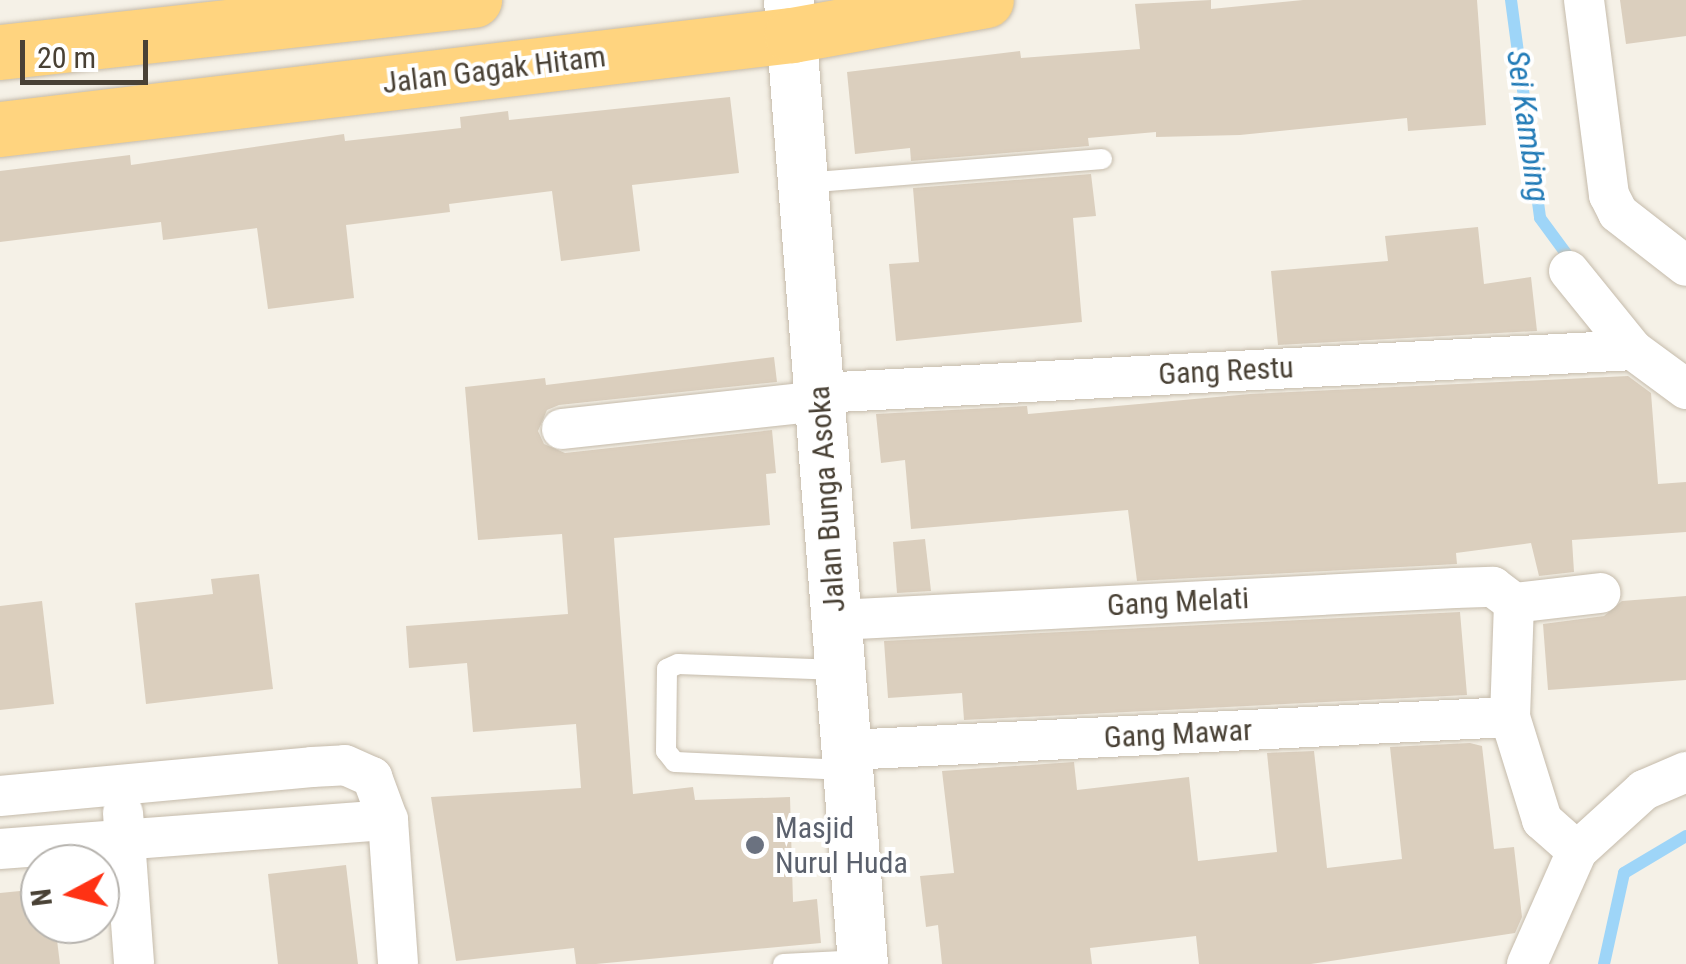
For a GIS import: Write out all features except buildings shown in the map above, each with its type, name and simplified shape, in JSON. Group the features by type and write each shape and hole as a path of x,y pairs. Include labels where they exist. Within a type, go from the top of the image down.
{"highway":[{"path":"0,52 474,0"},
{"name":"Jalan Gagak Hitam","path":"0,129 790,18 986,0"}],"street":[{"path":"1584,0 1609,195 1618,213 1686,266"},
{"name":"Jalan Bunga Asoka","path":"790,18 863,962"},
{"path":"1569,271 1633,350 1686,389"},
{"name":"Gang Restu","path":"562,429 820,397 1633,350"},
{"name":"Gang Melati","path":"836,620 1493,587 1514,603"},
{"path":"1578,851 1542,820 1510,717 1514,603 1600,593"},
{"name":"Gang Mawar","path":"847,760 1510,717"},
{"path":"0,796 345,766 372,776 388,820 398,964"},
{"path":"1514,964 1527,963 1578,851 1644,790 1686,772"},
{"path":"122,787 134,964"},
{"path":"0,848 388,820"}],"lane":[{"path":"804,183 1102,159"},
{"path":"840,670 678,664 667,669 666,751 674,762 847,760"},
{"path":"782,964 863,962"}],"waterway":[{"name":"Sei Kambing","path":"1511,0 1540,218 1573,263"},
{"name":"Sei Kambing","path":"1604,964 1624,873 1686,836"}],"place":[{"name":"Masjid Nurul Huda","path":"755,845"}]}
